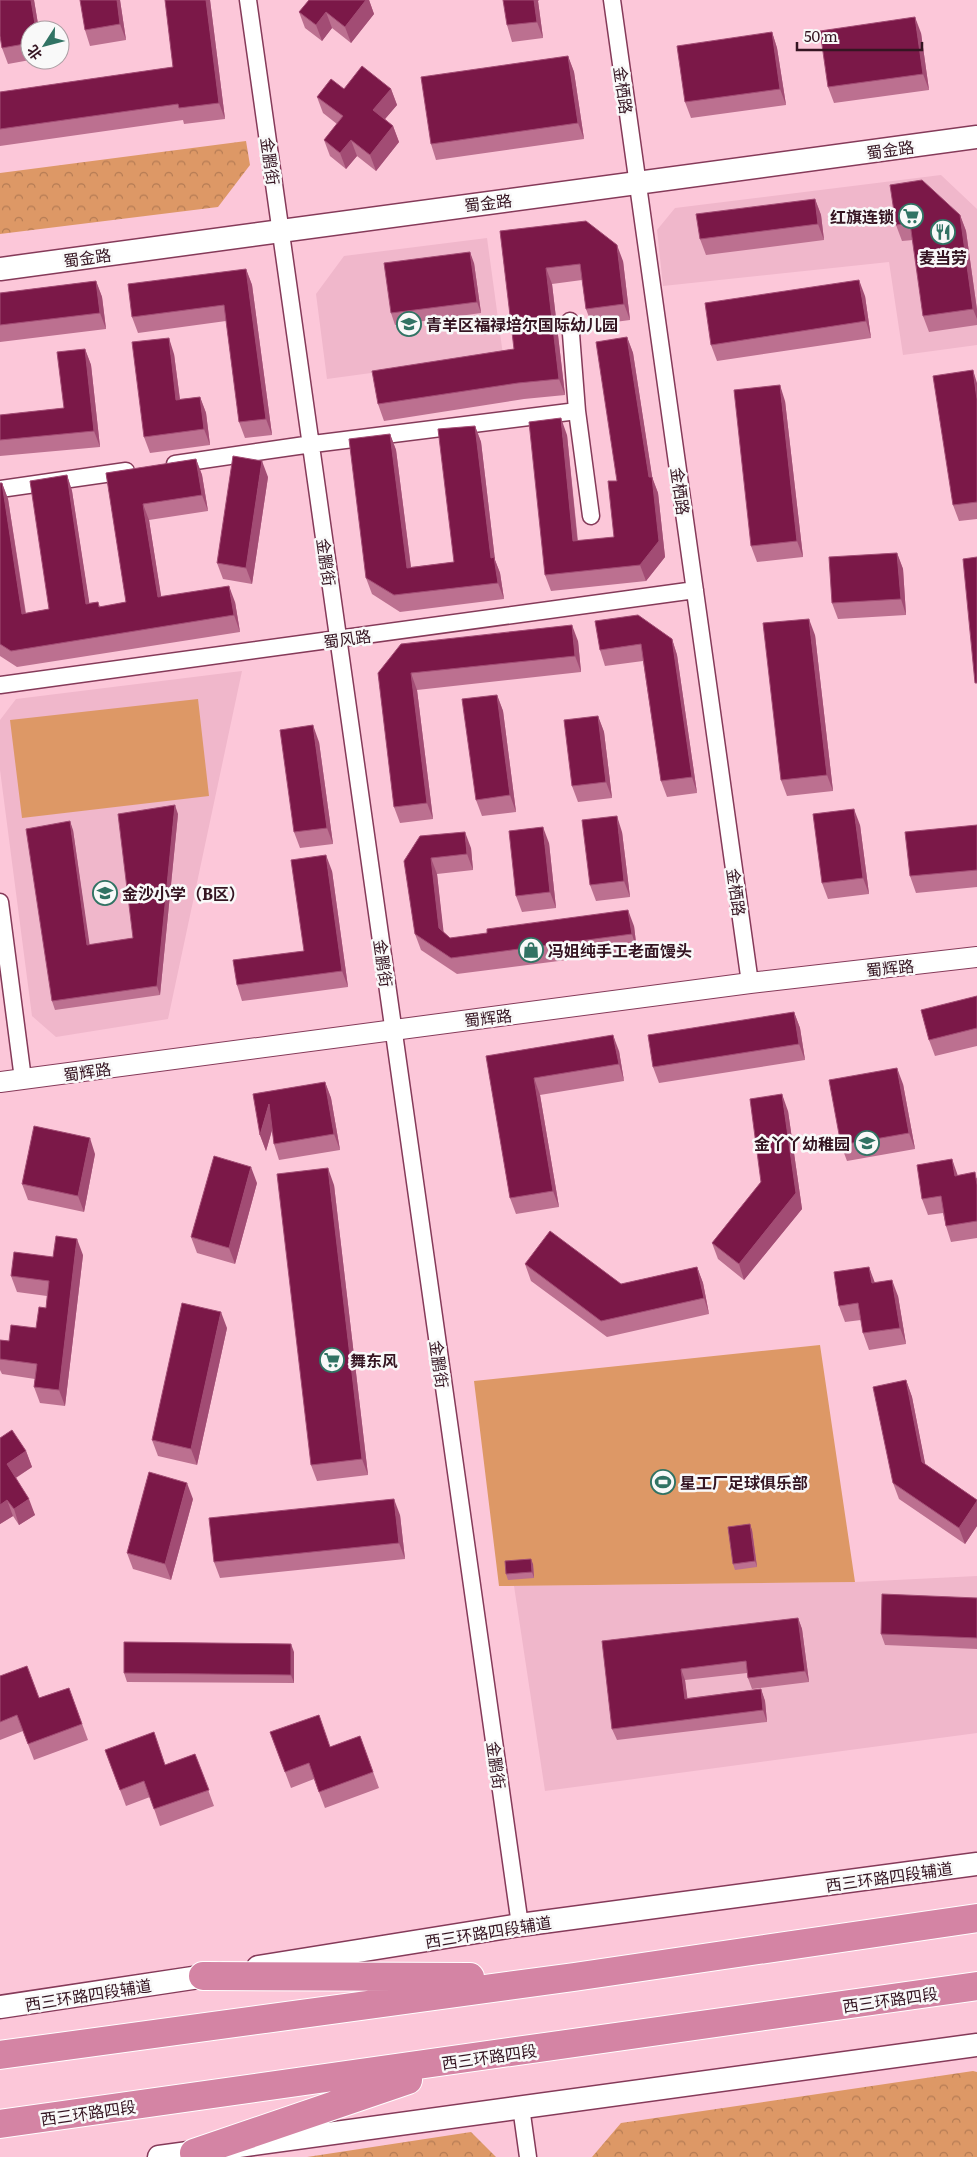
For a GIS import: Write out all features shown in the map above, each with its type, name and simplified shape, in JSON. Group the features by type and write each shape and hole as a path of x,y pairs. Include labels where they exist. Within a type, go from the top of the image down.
{"highway":[{"path":"0,2055 574,1977 977,1918"},
{"path":"203,1976 574,1977"},
{"name":"西三环路四段","path":"0,2124 977,1986"},
{"path":"194,2152 472,2058"}],"main road":[{"name":"蜀金路","path":"0,269 977,138"},
{"name":"西三环路四段辅道","path":"0,2007 520,1926 977,1864"},
{"path":"160,2157 977,2045"}],"street":[{"name":"金鹏街","path":"248,0 520,1926"},
{"name":"金栖路","path":"612,0 750,983"},
{"path":"570,321 577,411 591,516"},
{"path":"158,466 310,444 577,411"},
{"path":"0,489 138,469"},
{"name":"蜀风路","path":"0,685 694,590"},
{"path":"0,902 23,1080"},
{"name":"蜀辉路","path":"0,1082 750,983 977,957"},
{"path":"521,2107 528,2157"}],"shaded area":[{"path":"941,175 977,209 977,345 903,355 889,262 663,286 657,230 675,208"},
{"name":"青羊区福禄培尔国际幼儿园","path":"487,238 503,355 327,379 316,294 344,256"},
{"name":"金沙小学（B区）","path":"242,671 168,1019 56,1037 32,1016 0,770 0,720 16,699"},
{"path":"977,1576 977,1733 545,1791 514,1586 855,1582"}],"green space":[{"path":"246,141 250,165 218,207 0,234 0,173"},
{"path":"198,699 209,796 22,818 10,720"},
{"name":"星工厂足球俱乐部","path":"820,1345 855,1582 499,1586 474,1381"},
{"path":"973,2071 977,2072 977,2157 592,2157 621,2123"},
{"path":"471,2132 496,2157 307,2157"}],"building":[{"path":"0,0 31,0 34,20 20,20 20,45 2,48"},
{"path":"80,0 117,0 120,24 85,30"},
{"path":"165,0 206,0 219,103 179,108 178,104 0,129 0,92 173,67"},
{"path":"309,0 366,0 345,27 326,12 316,25 299,12"},
{"path":"503,0 534,0 537,22 507,25"},
{"path":"915,17 923,74 828,87 820,31"},
{"path":"772,32 780,89 685,102 677,46"},
{"path":"568,56 578,123 431,144 421,77"},
{"path":"362,66 391,89 373,110 393,126 370,155 351,140 340,153 324,140 343,116 317,97 331,79 344,89"},
{"path":"922,180 960,215 973,309 923,316 910,223 896,225 890,185"},
{"path":"815,199 818,224 700,239 696,214"},
{"path":"586,221 617,245 624,304 586,309 580,264 546,268 559,379 518,383 378,404 372,371 514,349 500,231"},
{"path":"470,252 477,302 391,313 384,263"},
{"path":"246,269 266,419 239,422 224,305 132,317 128,284"},
{"path":"859,280 866,321 711,345 705,303"},
{"path":"96,281 100,313 0,325 0,293"},
{"path":"627,337 649,477 652,477 659,541 640,565 545,575 529,422 561,418 573,541 614,537 608,481 617,481 596,342"},
{"path":"169,338 176,400 200,397 204,429 144,437 132,342"},
{"path":"85,349 94,431 0,440 0,415 64,408 57,352"},
{"path":"973,370 977,399 977,502 953,505 933,376"},
{"path":"780,385 797,541 751,546 734,390"},
{"path":"475,426 491,558 494,557 498,583 394,595 366,578 349,439 390,434 407,568 454,562 438,429"},
{"path":"233,456 262,461 246,568 217,563"},
{"path":"196,459 202,495 143,504 158,597 229,586 234,615 11,651 0,644 0,483 2,483 22,614 49,609 30,481 67,475 86,604 98,602 99,607 126,602 106,473"},
{"path":"897,553 901,599 832,603 829,557"},
{"path":"977,557 977,683 975,683 963,559"},
{"path":"638,615 672,639 692,777 661,781 641,644 600,650 595,621"},
{"path":"809,619 827,775 781,780 763,623"},
{"path":"572,625 575,656 411,673 427,803 394,807 378,673 401,644"},
{"path":"497,695 510,795 476,800 462,699"},
{"path":"598,716 606,782 572,786 564,720"},
{"path":"313,725 327,828 294,832 280,730"},
{"path":"175,805 157,986 52,1001 26,829 70,821 87,945 133,938 118,814"},
{"path":"854,809 863,878 822,883 813,814"},
{"path":"617,816 624,881 590,885 582,820"},
{"path":"977,825 977,870 910,876 905,832"},
{"path":"543,827 550,892 516,896 509,831"},
{"path":"465,832 467,854 431,858 439,928 450,938 487,933 487,929 628,910 632,934 451,958 415,934 404,861 420,836"},
{"path":"326,855 342,971 237,985 233,960 304,951 291,860"},
{"path":"977,996 977,1028 929,1040 921,1010"},
{"path":"794,1012 799,1044 653,1067 648,1035"},
{"path":"613,1035 619,1064 534,1078 553,1191 510,1198 486,1056"},
{"path":"897,1068 909,1133 841,1145 829,1080"},
{"path":"325,1082 334,1134 274,1144 269,1104 260,1135 253,1094"},
{"path":"782,1094 796,1193 739,1264 712,1243 761,1182 750,1099"},
{"path":"34,1126 90,1138 78,1196 22,1184"},
{"path":"214,1156 251,1167 229,1248 191,1237"},
{"path":"952,1159 955,1176 975,1172 977,1221 946,1226 941,1196 922,1199 917,1165"},
{"path":"328,1168 362,1459 311,1465 277,1174"},
{"path":"550,1231 621,1284 697,1267 704,1298 601,1321 525,1264"},
{"path":"56,1236 77,1239 59,1390 34,1387 37,1364 0,1359 0,1340 9,1341 11,1325 36,1328 39,1307 46,1308 49,1281 11,1276 14,1252 53,1257"},
{"path":"869,1267 872,1283 892,1280 900,1328 863,1333 858,1303 839,1306 834,1272"},
{"path":"182,1303 221,1312 191,1449 152,1440"},
{"path":"906,1380 922,1462 977,1500 959,1528 893,1483 873,1387"},
{"path":"12,1430 26,1451 7,1464 29,1499 14,1509 7,1500 0,1505 0,1438"},
{"path":"149,1472 187,1483 165,1564 127,1553"},
{"path":"394,1499 399,1543 214,1562 209,1518"},
{"path":"750,1524 755,1561 733,1564 728,1527"},
{"path":"531,1559 532,1572 506,1574 505,1561"},
{"path":"882,1594 977,1598 977,1638 881,1634"},
{"path":"798,1618 805,1671 748,1678 746,1661 681,1669 685,1699 761,1689 763,1710 612,1729 602,1641"},
{"path":"124,1642 291,1644 291,1675 124,1673"},
{"path":"27,1666 39,1698 69,1688 82,1724 28,1744 17,1715 0,1722 0,1676"},
{"path":"319,1715 330,1747 360,1736 373,1772 319,1792 309,1763 285,1772 270,1732"},
{"path":"154,1732 165,1765 195,1754 209,1790 154,1809 144,1781 120,1790 105,1750"}],"place":[{"name":"红旗连锁","path":"911,216"},
{"name":"麦当劳","path":"943,232"},
{"name":"青羊区福禄培尔国际幼儿园","path":"409,324"},
{"name":"金沙小学（B区）","path":"105,893"},
{"name":"冯姐纯手工老面馒头","path":"531,950"},
{"name":"金丫丫幼稚园","path":"867,1143"},
{"name":"舞东风","path":"332,1360"},
{"name":"星工厂足球俱乐部","path":"663,1482"}]}
